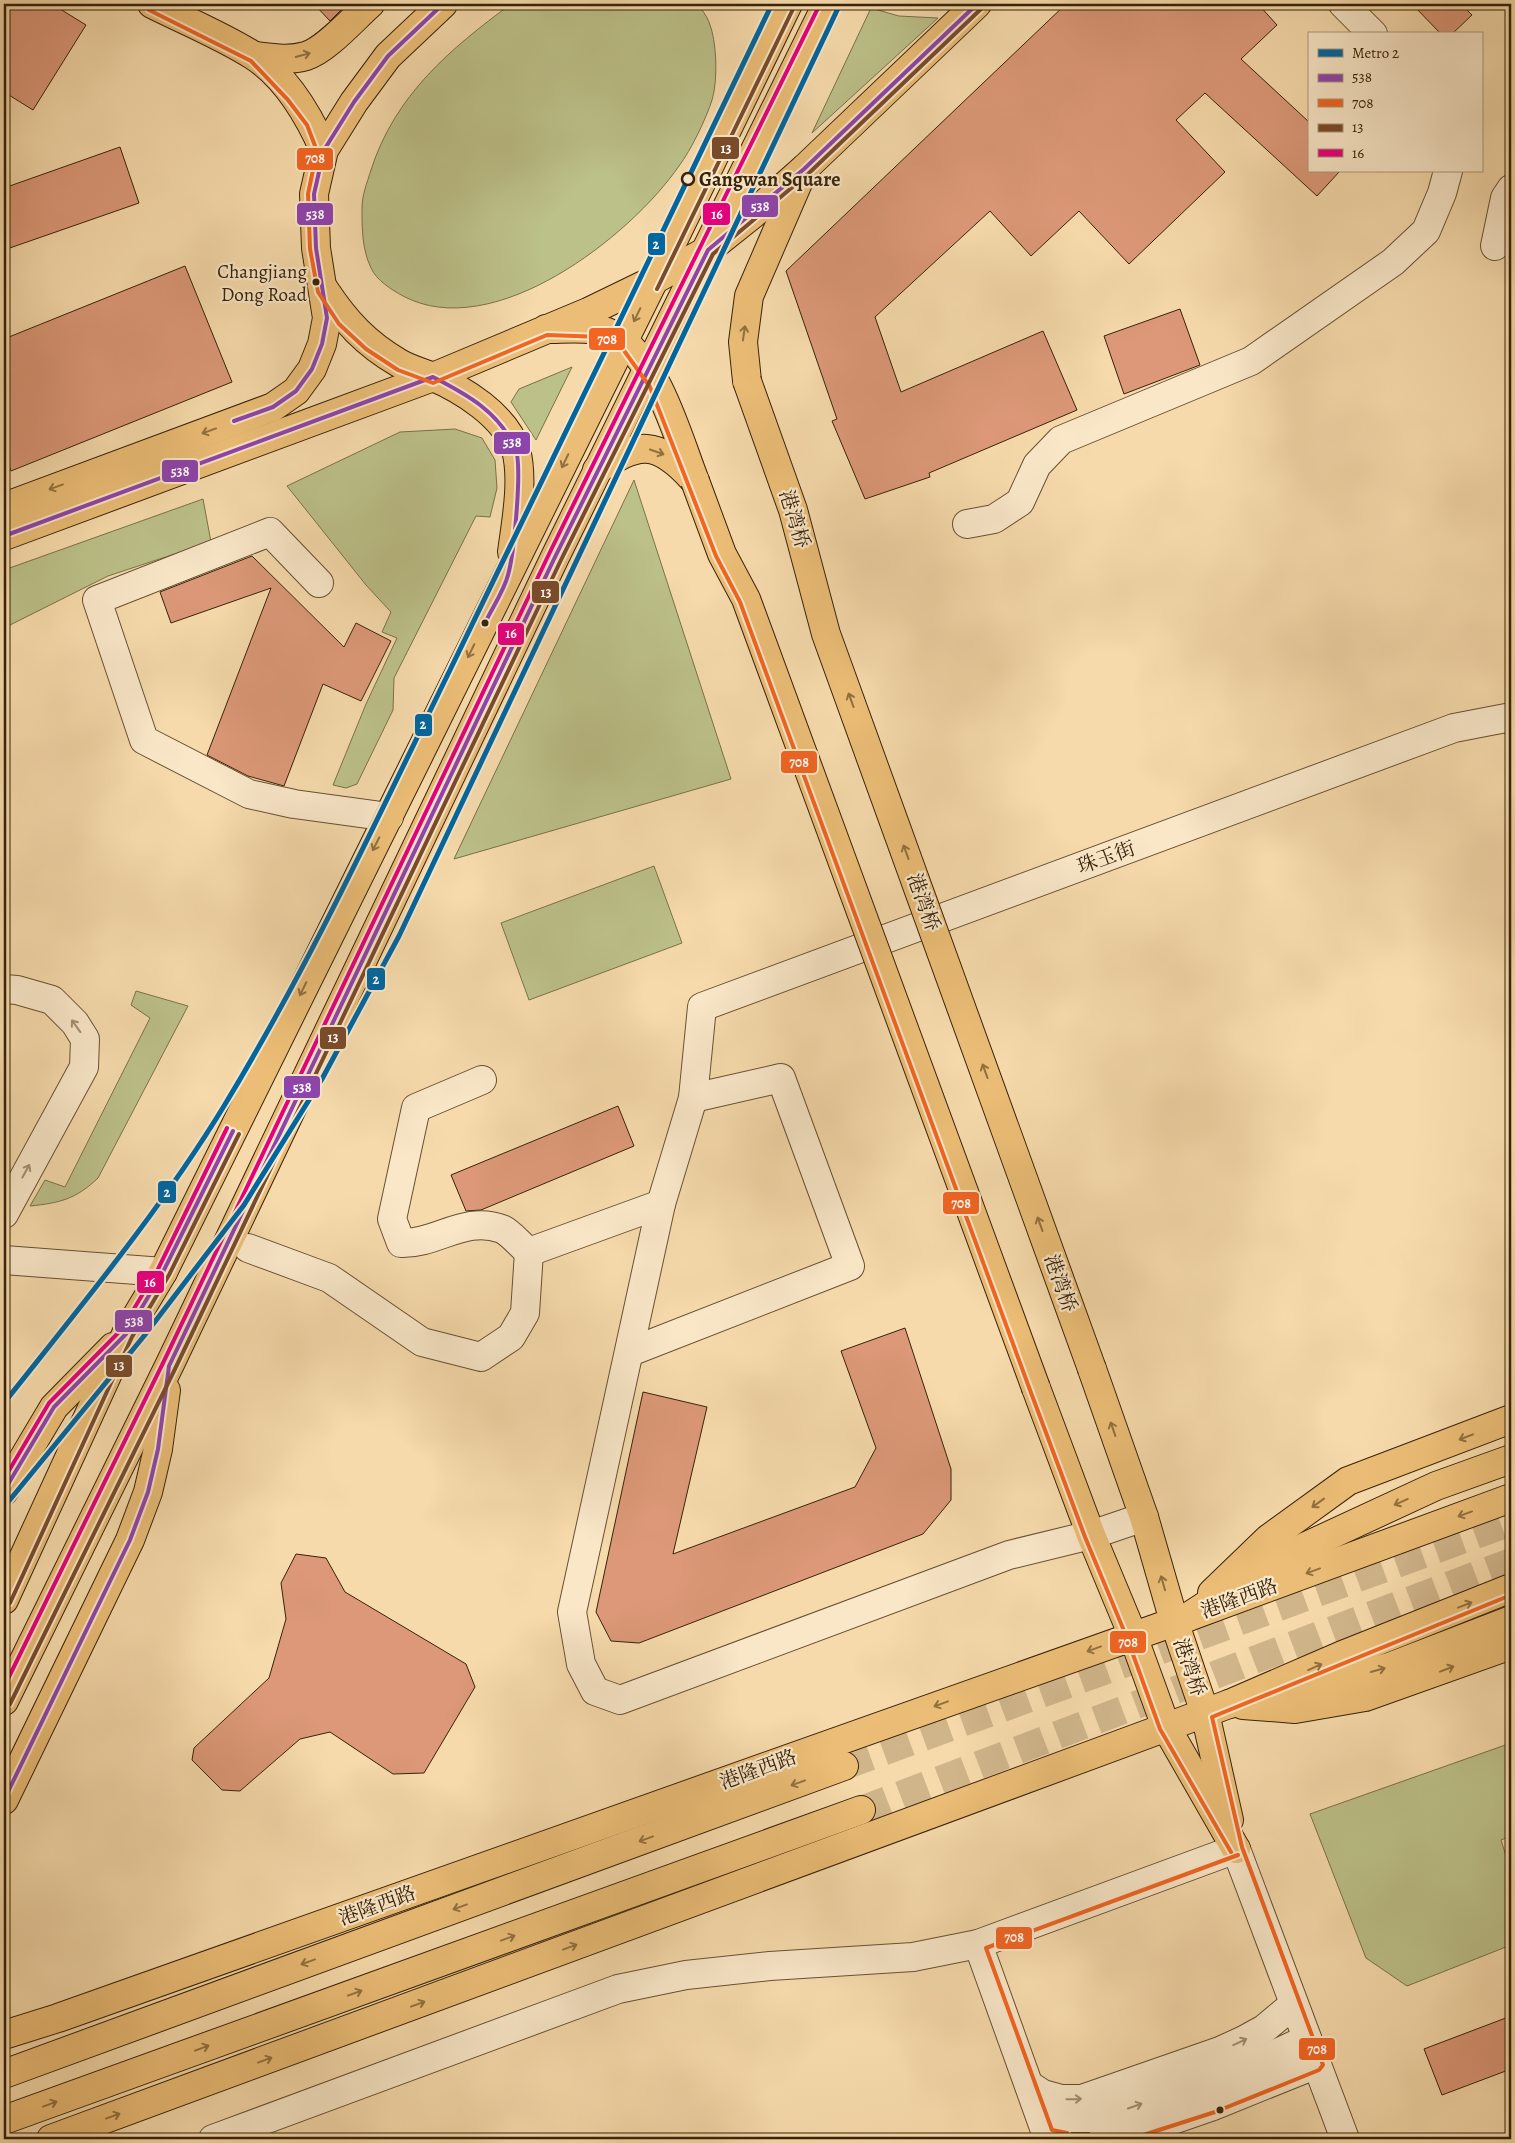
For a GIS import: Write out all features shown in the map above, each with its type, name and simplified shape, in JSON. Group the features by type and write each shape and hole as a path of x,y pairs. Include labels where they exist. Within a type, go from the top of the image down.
{"main road":[{"path":"152,4 255,56 283,60 308,56 324,45 370,4"},
{"path":"4,507 273,407 296,391 312,369 322,344 327,318 324,289 316,248 314,194 324,150 354,102 388,56 443,4"},
{"path":"4,1600 126,1334 163,1272 389,818 788,4"},
{"path":"4,1701 169,1366 597,470 708,250 827,4"},
{"path":"4,536 433,377 654,280 708,250 753,214 804,169 977,4"},
{"path":"255,56 293,96 312,122 324,150"},
{"name":"港湾桥","path":"804,169 749,296 743,342 747,381 794,510 826,634 1181,1619 1217,1708 1236,1849"},
{"path":"324,289 344,320 370,344 401,364 433,377 472,397 500,422 516,449 519,487 508,576"},
{"path":"546,329 605,331 624,340 647,370 662,398 722,554 746,599 1036,1388 1091,1535 1133,1636 1166,1727 1236,1849"},
{"path":"597,470 621,453 643,448 675,459 695,481"},
{"path":"4,1491 54,1407 126,1334"},
{"path":"4,1800 130,1540 148,1492 156,1458 169,1366"},
{"path":"1181,1619 1268,1539 1348,1482 1511,1419"},
{"path":"1181,1619 1272,1562 1436,1486 1511,1459"},
{"name":"港隆西路","path":"4,2035 58,2018 1181,1619 1511,1498"},
{"path":"51,2139 1217,1708 1340,1656 1511,1588"},
{"path":"1217,1708 1335,1683 1389,1667 1511,1620"},
{"path":"1217,1708 1295,1709 1365,1697 1511,1645"},
{"path":"4,2074 844,1766"},
{"path":"4,2120 862,1810"},
{"path":"4,2019 58,2018"}],"street":[{"path":"1343,4 1370,32"},
{"path":"967,524 994,519 1020,502 1038,465 1061,440 1251,361 1393,262 1426,231 1442,193 1448,172"},
{"path":"1496,246 1505,198 1511,189"},
{"path":"319,583 270,532 97,600 144,740 250,794 294,804 389,818"},
{"name":"珠玉街","path":"693,1098 702,1007 1454,728 1506,718 1511,720"},
{"path":"4,989 17,990 52,1000 75,1023 85,1038 84,1067 4,1214"},
{"path":"630,1352 850,1266 781,1078 693,1098 661,1204 572,1612 581,1664 596,1691 620,1700 1009,1555 1091,1535 1144,1517"},
{"path":"482,1080 416,1108 392,1219 401,1242 417,1243 469,1224 503,1230 529,1252"},
{"path":"529,1252 661,1204"},
{"path":"248,1248 329,1278 422,1342 481,1357 512,1336 525,1313 529,1252"},
{"path":"4,1260 163,1272"},
{"path":"214,2139 618,1989 686,1975 770,1966 913,1957 978,1944 1236,1849 1345,2139"},
{"path":"978,1944 1033,2097 1054,2138"},
{"path":"1033,2097 1043,2094 1061,2099 1082,2099 1108,2092 1244,2040 1264,2029 1294,2004"},
{"path":"1033,2097 1054,2115 1072,2118 1100,2118 1273,2056 1307,2039"},
{"path":"1102,2139 1144,2130 1317,2064"}],"green space":[{"name":"Gangwan Square","path":"511,4 698,4 708,20 714,40 716,61 714,92 702,125 679,166 657,194 628,223 594,251 556,276 517,295 477,306 439,307 403,296 385,284 373,272 368,261 363,239 362,203 364,194 381,143 394,119 410,96 446,57"},
{"path":"871,8 899,16 938,18 812,133"},
{"path":"572,367 536,440 511,402 519,389"},
{"path":"455,429 482,438 495,460 497,488 490,517 476,516 394,678 393,710 357,784 346,788 333,785 366,704 397,638 382,632 391,612 366,585 287,486 400,432"},
{"path":"634,480 731,779 454,859"},
{"path":"203,499 211,542 108,576 4,628 4,570"},
{"path":"654,866 682,943 529,1000 501,923"},
{"path":"136,991 188,1006 98,1178 82,1191 67,1199 30,1206 45,1180 65,1187 150,1018 131,1005"},
{"path":"1511,1743 1511,1836 1501,1840 1511,1872 1511,1945 1407,1986 1366,1958 1310,1814"}],"building":[{"path":"4,4 52,4 86,25 33,110 4,92"},
{"path":"314,4 347,4 330,21"},
{"path":"1066,4 1258,4 1277,25 1241,59 1308,121 1308,172 1339,172 1317,196 1205,93 1176,120 1225,172 1129,264 1079,211 1031,256 990,211 875,317 901,392 1043,331 1077,410 929,473 930,477 865,499 832,421 837,419 786,271"},
{"path":"1412,4 1461,4 1472,15 1454,32 1439,32"},
{"path":"120,147 139,203 4,250 4,188"},
{"path":"185,266 232,382 11,471 4,454 4,339"},
{"path":"1180,309 1200,365 1124,394 1104,336"},
{"path":"252,556 344,647 356,623 391,641 361,701 323,684 284,786 248,776 207,755 271,588 171,623 160,592"},
{"path":"618,1106 634,1146 481,1210 466,1211 451,1175"},
{"path":"905,1328 951,1469 951,1500 923,1534 639,1643 611,1641 596,1612 643,1392 707,1407 673,1554 855,1487 876,1448 841,1351"},
{"path":"296,1554 326,1558 345,1592 466,1664 475,1687 424,1773 393,1774 330,1732 300,1739 240,1791 222,1790 192,1760 194,1748 269,1678 286,1619 281,1583"},
{"path":"1511,2016 1511,2069 1442,2095 1424,2049"}],"tunnel":[{"path":"844,1766 1511,1522"},
{"path":"861,1810 1511,1562"}],"metro line":[{"name":"2","path":"4,1403 119,1258 173,1183 224,1106 285,999 342,891 572,421 772,4"},
{"name":"2","path":"4,1507 144,1336 244,1205 322,1079 399,936 840,4"}],"transit line":[{"name":"538","path":"234,421 273,407 296,391 312,369 322,344 327,318 316,248 314,194 324,150 354,102 388,56 443,4"},
{"name":"16","path":"4,1687 163,1363 549,554 820,4"},
{"name":"538","path":"4,1800 130,1540 148,1492 158,1449 169,1366 555,557 708,250 804,169 977,4"},
{"name":"13","path":"657,289 794,7"},
{"name":"13","path":"10,1704 175,1369 561,560 713,254 808,174 981,9"},
{"name":"708","path":"149,10 251,61 288,100 307,125 317,151 308,194 310,249 318,292 339,324 366,349 398,370 433,383 547,335 603,337 620,345 650,387 716,556 740,602 1030,1390 1085,1537 1127,1638 1160,1729 1231,1852"},
{"name":"538","path":"4,536 433,377 458,390 480,405 500,423 515,447 518,489 510,564 504,587 485,623"},
{"name":"16","path":"4,1479 49,1403 121,1330 158,1269 227,1128"},
{"name":"538","path":"4,1491 54,1407 126,1334 163,1272 233,1131"},
{"name":"13","path":"10,1603 132,1337 169,1275 239,1134"},
{"name":"708","path":"1131,2139 1215,2112 1319,2070 1323,2065 1242,1847 1212,1717 1511,1595"},
{"name":"708","path":"1067,2133 1052,2130 986,1948 1238,1855"}],"place":[{"name":"Gangwan Square","path":"688,179"},
{"name":"Changjiang Dong Road","path":"316,282"}]}
